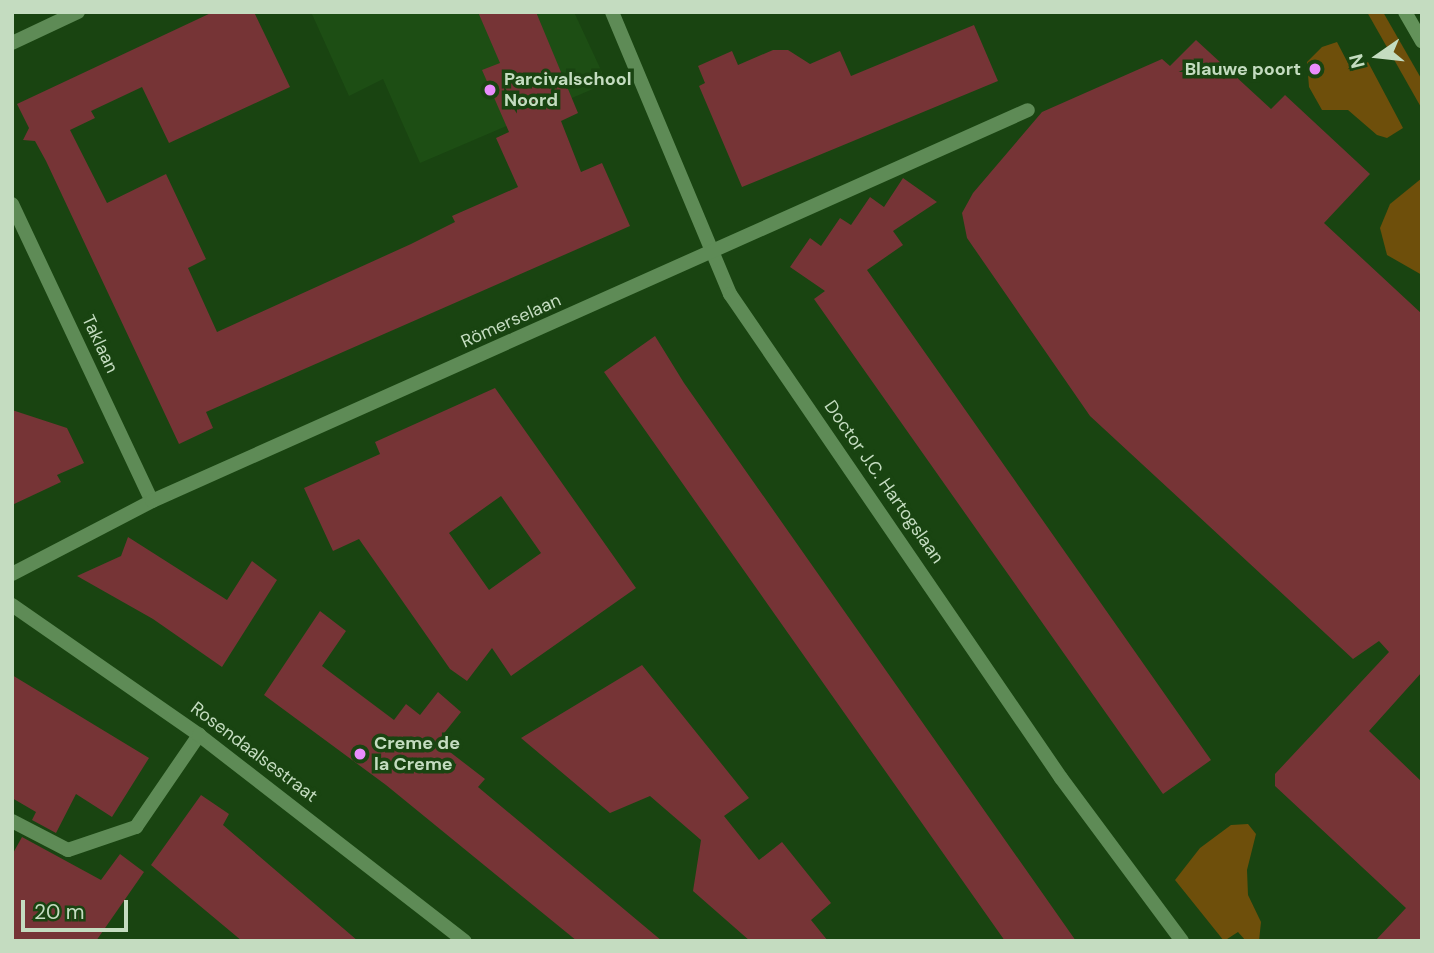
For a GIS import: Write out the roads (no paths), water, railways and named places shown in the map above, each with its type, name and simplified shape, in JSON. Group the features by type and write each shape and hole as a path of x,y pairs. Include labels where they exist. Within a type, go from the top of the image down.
{"main road":[{"path":"1405,12 1422,42"}],"street":[{"path":"12,43 78,12"},
{"name":"Doctor J.C. Hartogslaan","path":"612,12 715,251 730,294 1061,778 1182,941"},
{"name":"Römerselaan","path":"12,574 152,501 1028,110"},
{"name":"Taklaan","path":"12,204 152,501"},
{"name":"Rosendaalsestraat","path":"12,604 199,734 465,941"},
{"path":"12,821 68,850 136,827 199,734"}],"place":[{"name":"Blauwe poort","path":"1315,69"},
{"name":"Parcivalschool Noord","path":"490,90"},
{"name":"Creme de la Creme","path":"360,754"}]}
